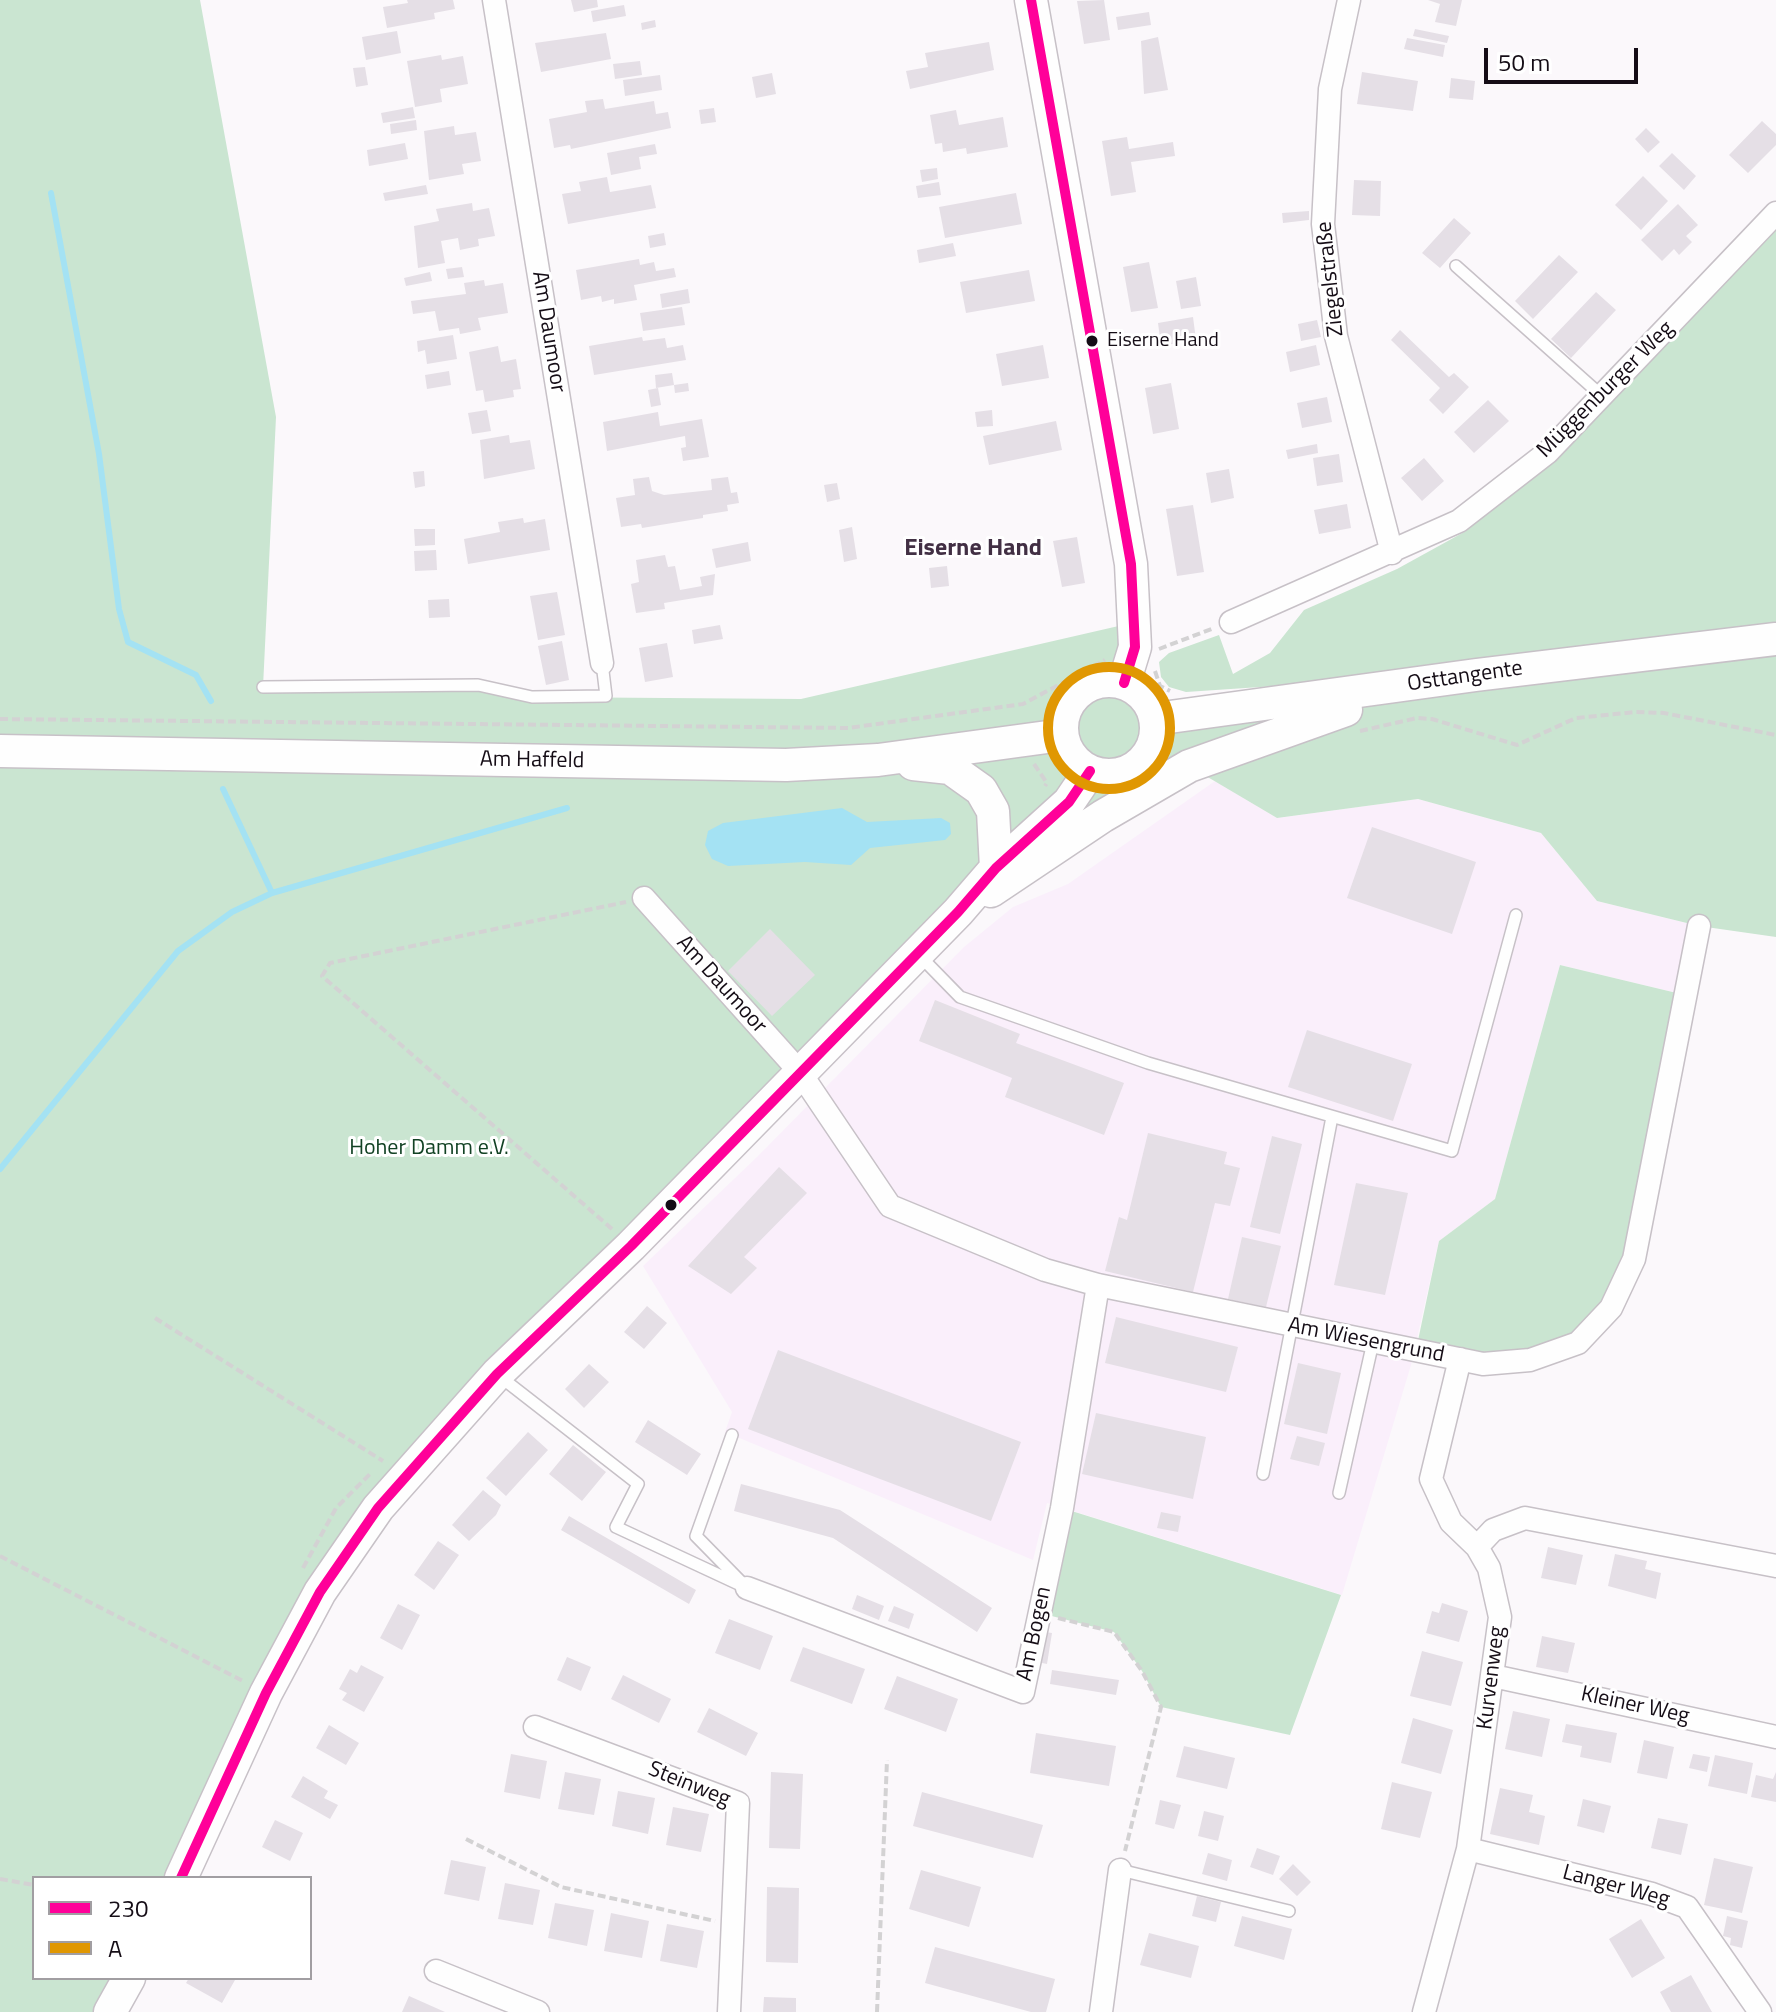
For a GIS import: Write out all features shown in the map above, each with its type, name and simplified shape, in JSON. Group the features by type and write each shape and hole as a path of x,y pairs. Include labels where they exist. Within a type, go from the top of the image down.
{"main road":[{"path":"1031,0 1131,564 1135,647 1124,683"},
{"name":"Osttangente","path":"1155,719 1476,675 1776,639"},
{"path":"958,912 1103,816 1189,766 1321,717 1476,675"},
{"path":"1108,680 1124,683 1148,701 1155,719 1152,746 1144,759 1117,774 1090,771 1074,760 1062,735 1063,716 1079,690 1108,680"},
{"name":"Am Haffeld","path":"0,751 786,765 878,760 1062,735"},
{"path":"878,760 950,768 981,790 993,811 996,868"},
{"path":"182,1876 266,1693 320,1592 378,1508 497,1374 631,1246 958,912 996,868 1069,802 1090,771"},
{"path":"110,2012 128,1980"}],"street":[{"name":"Am Daumoor","path":"494,0 602,663"},
{"name":"Ziegelstraße","path":"1349,0 1330,89 1323,224 1336,336 1392,553"},
{"name":"Müggenburger Weg","path":"1231,622 1459,521 1548,452 1776,213"},
{"name":"Am Daumoor","path":"644,898 799,1071"},
{"name":"Am Wiesengrund","path":"799,1071 890,1206 1045,1270 1098,1285 1293,1327 1483,1364 1530,1360 1578,1343 1611,1308 1634,1259 1699,926"},
{"name":"Am Bogen","path":"747,1588 1023,1692 1062,1508 1098,1285"},
{"name":"Kurvenweg","path":"1424,2012 1468,1849 1500,1617 1489,1568 1477,1547 1451,1522 1431,1479 1460,1359"},
{"path":"1477,1547 1493,1530 1525,1518 1776,1566"},
{"name":"Kleiner Weg","path":"1493,1676 1776,1737"},
{"name":"Steinweg","path":"535,1727 738,1803 729,2012"},
{"name":"Langer Weg","path":"1468,1849 1652,1894 1687,1907 1760,2012"},
{"path":"1101,2012 1120,1870"},
{"path":"436,1971 538,2012"}],"lane":[{"path":"1456,266 1602,396"},
{"path":"263,687 478,685 532,697 606,696 602,663"},
{"path":"916,953 960,997 1148,1063 1452,1151 1516,915"},
{"path":"1263,1474 1332,1117"},
{"path":"1339,1493 1373,1342"},
{"path":"497,1374 638,1484 616,1527 747,1588"},
{"path":"732,1435 696,1536 747,1588"},
{"path":"1120,1870 1289,1911"}],"path":[{"path":"1150,653 1231,622"},
{"path":"0,719 848,728 1023,704 1107,659 1110,653"},
{"path":"1153,664 1160,686 1180,695"},
{"path":"1346,734 1417,718 1432,719 1517,745 1576,718 1636,712 1664,713 1776,735"},
{"path":"1030,759 1047,783"},
{"path":"631,1246 322,976 330,963 644,898"},
{"path":"155,1318 383,1461"},
{"path":"0,1556 266,1693"},
{"path":"1040,1613 1114,1632 1142,1671 1161,1707 1120,1870"},
{"path":"877,2012 887,1760"},
{"path":"466,1839 561,1887 733,1925"},
{"path":"0,1879 32,1885"}],"shaded area":[{"path":"1215,781 1277,818 1418,799 1541,833 1597,901 1699,926 1685,995 1560,965 1495,1199 1439,1241 1411,1365 1342,1595 1047,1503 1033,1560 725,1432 732,1412 643,1266 757,1157 964,947 1013,907 1068,884"}],"green space":[{"name":"Hoher Damm e.V.","path":"0,0 200,0 276,417 263,687 478,685 532,697 801,699 1136,622 1134,679 1149,691 1160,718 1335,682 1186,692 1169,687 1161,677 1159,662 1169,653 1219,635 1233,674 1270,653 1304,610 1397,569 1466,531 1556,458 1776,228 1776,937 1699,926 1597,901 1541,833 1418,799 1277,818 1189,766 958,912 378,1508 182,1876 32,1876 32,1980 128,1980 110,2012 0,2012"},
{"path":"1560,965 1685,995 1634,1259 1578,1343 1530,1360 1416,1350 1439,1241 1495,1199"},
{"path":"1062,1508 1341,1595 1290,1735 1161,1707 1142,1671 1114,1632 1040,1613"}],"water":[{"path":"842,808 867,822 941,818 950,823 951,834 945,840 870,848 851,865 805,862 728,866 712,859 705,845 708,831 723,823"}],"building":[{"path":"407,0 453,0 455,9 434,13 435,19 387,28 383,7 408,3"},
{"path":"571,0 597,0 598,7 574,12"},
{"path":"1104,0 1110,40 1084,44 1077,1"},
{"path":"1428,0 1462,0 1456,26 1435,22 1440,4"},
{"path":"624,5 626,16 593,22 591,11"},
{"path":"1149,12 1151,25 1118,30 1116,17"},
{"path":"655,20 656,27 642,30 641,23"},
{"path":"1415,29 1449,36 1447,43 1413,36"},
{"path":"397,31 401,53 366,60 362,37"},
{"path":"606,33 611,59 541,72 535,43"},
{"path":"1158,37 1168,90 1144,94 1141,41"},
{"path":"1407,38 1445,45 1443,57 1404,49"},
{"path":"989,42 994,70 910,89 906,71 928,67 925,53"},
{"path":"441,55 442,60 463,56 468,84 440,89 442,102 415,107 407,61"},
{"path":"640,61 642,75 615,79 613,64"},
{"path":"365,67 368,85 356,87 353,68"},
{"path":"1362,72 1418,81 1413,111 1357,104"},
{"path":"772,73 776,94 756,98 752,77"},
{"path":"660,75 662,90 625,96 623,80"},
{"path":"1451,78 1475,81 1473,100 1449,98"},
{"path":"603,99 605,109 654,101 656,114 668,112 671,128 571,149 570,145 554,148 549,119 587,112 585,101"},
{"path":"413,107 415,118 383,123 381,113"},
{"path":"714,108 716,122 701,124 699,110"},
{"path":"956,110 959,125 1003,117 1008,147 967,154 966,148 943,152 942,143 935,144 930,115"},
{"path":"416,120 417,130 391,134 390,124"},
{"path":"1762,121 1776,134 1776,145 1748,173 1729,155"},
{"path":"454,126 455,135 476,132 481,161 462,164 464,174 429,180 424,131"},
{"path":"1646,128 1660,142 1648,153 1635,139"},
{"path":"1127,137 1129,149 1173,142 1175,156 1131,162 1136,192 1111,196 1102,141"},
{"path":"405,143 408,159 369,166 367,150"},
{"path":"655,144 657,154 639,157 641,169 611,175 607,153"},
{"path":"1672,153 1696,176 1684,190 1659,166"},
{"path":"937,168 938,179 922,182 920,170"},
{"path":"1643,176 1668,201 1641,230 1615,205"},
{"path":"607,177 610,192 651,185 656,208 568,224 562,194 581,191 579,182"},
{"path":"1354,180 1381,181 1380,216 1352,215"},
{"path":"939,182 941,195 918,198 916,186"},
{"path":"426,185 428,194 385,201 383,193"},
{"path":"1016,193 1022,224 945,238 939,207"},
{"path":"472,203 473,211 489,208 495,236 478,239 479,246 460,250 458,238 441,241 445,263 418,268 414,226 439,221 436,209"},
{"path":"1678,204 1698,225 1686,236 1692,242 1679,255 1674,249 1662,261 1641,240"},
{"path":"1309,211 1309,220 1283,223 1282,213"},
{"path":"1454,218 1471,233 1440,268 1422,253"},
{"path":"664,233 666,245 650,248 648,236"},
{"path":"953,243 956,256 919,263 917,250"},
{"path":"1559,255 1578,272 1533,319 1515,301"},
{"path":"639,259 640,265 654,262 656,271 674,268 676,277 634,285 637,300 614,304 614,299 602,302 601,296 581,300 576,270"},
{"path":"1149,262 1158,308 1131,312 1123,267"},
{"path":"462,267 464,277 448,279 446,269"},
{"path":"1029,270 1035,301 966,313 960,282"},
{"path":"430,272 432,281 406,286 404,278"},
{"path":"1196,277 1201,306 1181,309 1176,281"},
{"path":"484,280 485,286 503,283 508,313 478,318 481,330 460,334 459,328 439,331 435,311 413,314 411,301 466,294 464,283"},
{"path":"688,289 690,303 662,308 660,294"},
{"path":"1596,292 1616,310 1571,358 1551,339"},
{"path":"682,307 685,325 643,331 640,313"},
{"path":"1193,317 1196,340 1161,346 1158,323"},
{"path":"1317,320 1321,337 1301,341 1298,324"},
{"path":"1400,330 1449,377 1454,373 1469,387 1443,414 1429,400 1440,388 1391,340"},
{"path":"453,335 457,359 427,364 425,350 418,352 417,341"},
{"path":"642,337 643,341 665,338 667,348 683,345 686,360 594,375 589,346"},
{"path":"1043,345 1049,378 1002,386 996,354"},
{"path":"1316,345 1320,365 1290,372 1286,352"},
{"path":"498,346 501,362 516,359 521,389 513,390 514,397 485,402 483,390 476,391 469,352"},
{"path":"449,371 451,385 427,389 425,375"},
{"path":"672,373 674,385 656,388 655,375"},
{"path":"688,383 689,391 675,393 674,385"},
{"path":"1171,383 1179,429 1153,434 1145,388"},
{"path":"658,388 661,405 651,407 648,390"},
{"path":"1327,397 1332,422 1302,428 1297,403"},
{"path":"1488,400 1509,421 1474,453 1454,432"},
{"path":"487,410 491,431 472,434 468,413"},
{"path":"992,410 993,426 977,427 975,412"},
{"path":"658,412 660,426 702,419 709,457 683,461 681,448 686,447 685,436 607,451 603,422"},
{"path":"1056,421 1062,450 989,465 983,436"},
{"path":"509,435 510,443 530,440 535,469 484,479 480,440"},
{"path":"1317,444 1318,453 1288,459 1286,450"},
{"path":"1339,454 1343,482 1317,486 1313,458"},
{"path":"1424,458 1444,481 1422,501 1401,478"},
{"path":"1229,469 1234,498 1211,503 1206,473"},
{"path":"424,471 425,486 415,488 413,472"},
{"path":"649,477 652,491 664,495 712,490 711,479 728,477 731,493 737,492 739,503 727,505 728,511 703,515 703,518 642,528 641,524 621,527 616,498 635,495 633,479"},
{"path":"837,483 840,499 827,502 824,485"},
{"path":"1347,504 1351,528 1319,534 1314,510"},
{"path":"1193,505 1204,572 1177,576 1166,509"},
{"path":"523,518 524,523 545,519 550,550 468,564 464,539 500,532 498,522"},
{"path":"852,527 857,559 844,562 839,530"},
{"path":"414,529 435,529 435,545 415,546"},
{"path":"1077,537 1085,583 1062,587 1053,541"},
{"path":"748,542 751,561 716,568 712,549"},
{"path":"436,550 437,570 415,571 414,551"},
{"path":"665,555 668,567 675,566 680,590 702,586 700,577 715,574 713,595 664,603 665,609 636,613 631,584 639,582 636,560"},
{"path":"947,566 949,586 931,588 929,568"},
{"path":"557,592 565,635 538,640 530,596"},
{"path":"449,599 450,617 429,618 428,600"},
{"path":"720,625 723,639 694,644 692,630"},
{"path":"562,641 569,680 546,685 538,646"},
{"path":"667,643 673,677 645,682 639,648"},
{"path":"1372,827 1476,862 1452,934 1347,898"},
{"path":"770,929 815,975 772,1016 728,971"},
{"path":"935,1000 1020,1034 1016,1043 1124,1083 1104,1135 1005,1097 1012,1078 919,1041"},
{"path":"1307,1030 1412,1064 1393,1121 1288,1087"},
{"path":"1148,1133 1227,1152 1224,1164 1240,1168 1230,1206 1215,1203 1193,1292 1105,1271 1119,1217 1127,1220"},
{"path":"1272,1136 1302,1144 1280,1234 1250,1227"},
{"path":"779,1167 807,1193 744,1257 757,1268 731,1294 688,1266"},
{"path":"1356,1183 1408,1193 1385,1295 1334,1285"},
{"path":"1242,1237 1281,1246 1266,1307 1228,1299"},
{"path":"647,1306 667,1323 644,1349 624,1332"},
{"path":"1116,1317 1238,1347 1226,1392 1105,1363"},
{"path":"778,1350 1021,1442 991,1521 748,1429"},
{"path":"1298,1363 1341,1373 1327,1434 1284,1424"},
{"path":"589,1364 609,1382 584,1408 565,1389"},
{"path":"1096,1413 1206,1437 1193,1499 1082,1474"},
{"path":"648,1420 701,1454 687,1475 635,1442"},
{"path":"528,1432 548,1450 506,1496 486,1478"},
{"path":"1297,1436 1325,1443 1319,1466 1290,1459"},
{"path":"573,1445 606,1472 582,1501 549,1474"},
{"path":"741,1484 840,1510 992,1608 977,1632 833,1538 734,1511"},
{"path":"483,1490 501,1505 496,1515 469,1541 452,1525"},
{"path":"1161,1512 1181,1516 1178,1532 1157,1528"},
{"path":"569,1516 696,1590 689,1604 561,1530"},
{"path":"438,1541 459,1555 434,1590 414,1575"},
{"path":"1548,1547 1583,1555 1576,1585 1541,1578"},
{"path":"1615,1554 1647,1561 1645,1569 1661,1573 1656,1599 1608,1586"},
{"path":"857,1595 884,1606 879,1620 852,1609"},
{"path":"1442,1603 1468,1611 1459,1642 1426,1633 1432,1611 1439,1613"},
{"path":"398,1604 420,1615 402,1650 380,1638"},
{"path":"894,1606 914,1614 909,1629 888,1621"},
{"path":"729,1619 773,1636 760,1670 715,1653"},
{"path":"1037,1631 1052,1633 1047,1664 1032,1661"},
{"path":"1542,1636 1575,1643 1568,1673 1536,1667"},
{"path":"803,1647 865,1669 852,1704 790,1681"},
{"path":"1422,1651 1463,1662 1451,1706 1410,1696"},
{"path":"567,1657 591,1667 581,1691 557,1680"},
{"path":"361,1665 384,1677 364,1712 342,1700 347,1693 339,1689 350,1669 357,1673"},
{"path":"1052,1670 1119,1680 1116,1695 1050,1684"},
{"path":"623,1675 671,1699 659,1723 611,1699"},
{"path":"897,1676 958,1699 946,1732 884,1709"},
{"path":"709,1708 758,1733 746,1756 697,1732"},
{"path":"1513,1711 1550,1719 1542,1757 1505,1749"},
{"path":"1413,1718 1453,1730 1441,1774 1401,1763"},
{"path":"1566,1724 1617,1733 1611,1763 1580,1757 1582,1746 1562,1742"},
{"path":"329,1725 359,1743 346,1765 316,1748"},
{"path":"1036,1733 1116,1746 1109,1786 1030,1773"},
{"path":"1644,1740 1674,1747 1667,1779 1637,1773"},
{"path":"1184,1746 1235,1758 1227,1789 1176,1777"},
{"path":"511,1754 547,1761 540,1799 504,1792"},
{"path":"1693,1754 1710,1757 1707,1772 1689,1768"},
{"path":"1715,1755 1753,1763 1747,1794 1708,1786"},
{"path":"565,1772 601,1779 594,1815 558,1809"},
{"path":"771,1772 803,1774 800,1849 769,1848"},
{"path":"1776,1772 1776,1802 1751,1797 1756,1775 1773,1779"},
{"path":"303,1776 328,1791 324,1798 338,1805 330,1819 291,1797"},
{"path":"1392,1782 1432,1792 1420,1838 1381,1829"},
{"path":"1500,1788 1533,1795 1529,1812 1545,1816 1539,1845 1490,1834"},
{"path":"618,1791 655,1798 648,1834 612,1826"},
{"path":"922,1792 1043,1825 1033,1858 913,1826"},
{"path":"1583,1799 1611,1806 1604,1833 1577,1826"},
{"path":"1160,1800 1181,1805 1174,1829 1155,1824"},
{"path":"673,1807 709,1814 701,1852 666,1845"},
{"path":"1204,1811 1224,1816 1218,1841 1198,1836"},
{"path":"1658,1818 1688,1824 1681,1855 1651,1848"},
{"path":"275,1820 303,1833 290,1861 262,1847"},
{"path":"1257,1848 1280,1856 1273,1875 1250,1867"},
{"path":"1208,1853 1232,1860 1227,1881 1202,1874"},
{"path":"1714,1858 1753,1867 1742,1913 1704,1905"},
{"path":"451,1860 486,1867 479,1901 444,1894"},
{"path":"1293,1864 1311,1882 1297,1896 1279,1879"},
{"path":"921,1870 981,1887 969,1927 909,1909"},
{"path":"505,1883 540,1890 533,1925 498,1919"},
{"path":"767,1887 799,1888 798,1963 766,1962"},
{"path":"1197,1896 1221,1902 1216,1922 1192,1916"},
{"path":"555,1903 594,1910 587,1946 548,1938"},
{"path":"611,1913 649,1921 642,1958 604,1951"},
{"path":"1242,1916 1292,1929 1284,1960 1234,1946"},
{"path":"1727,1916 1748,1921 1742,1948 1730,1945 1731,1938 1723,1936"},
{"path":"1641,1919 1665,1958 1632,1978 1609,1939"},
{"path":"667,1924 704,1931 697,1968 660,1961"},
{"path":"1149,1933 1199,1946 1191,1978 1140,1965"},
{"path":"935,1947 1055,1979 1046,2012 1031,2012 925,1983"},
{"path":"1691,1975 1712,2012 1671,2012 1660,1992"},
{"path":"188,1980 235,1980 222,2003 186,1983"},
{"path":"409,1996 445,2012 402,2012"},
{"path":"764,1997 796,1998 796,2012 763,2012"}],"waterway":[{"path":"51,193 99,454 119,609 128,642 196,675 211,701"},
{"path":"223,789 272,893"},
{"path":"0,1169 178,951 232,912 272,893 567,808"}],"transit line":[{"name":"230","path":"1031,0 1131,564 1135,647 1124,683"},
{"name":"A","path":"1109,667 1132,672 1152,685 1165,705 1170,728 1165,751 1152,771 1132,784 1109,789 1086,784 1066,771 1053,751 1048,728 1053,705 1066,685 1086,672 1109,667"},
{"name":"230","path":"182,1876 266,1693 320,1592 378,1508 497,1374 631,1246 958,912 996,868 1069,802 1090,771"}],"place":[{"name":"Eiserne Hand","path":"1092,341"}],"district":[{"name":"Eiserne Hand","path":"973,549"}]}
